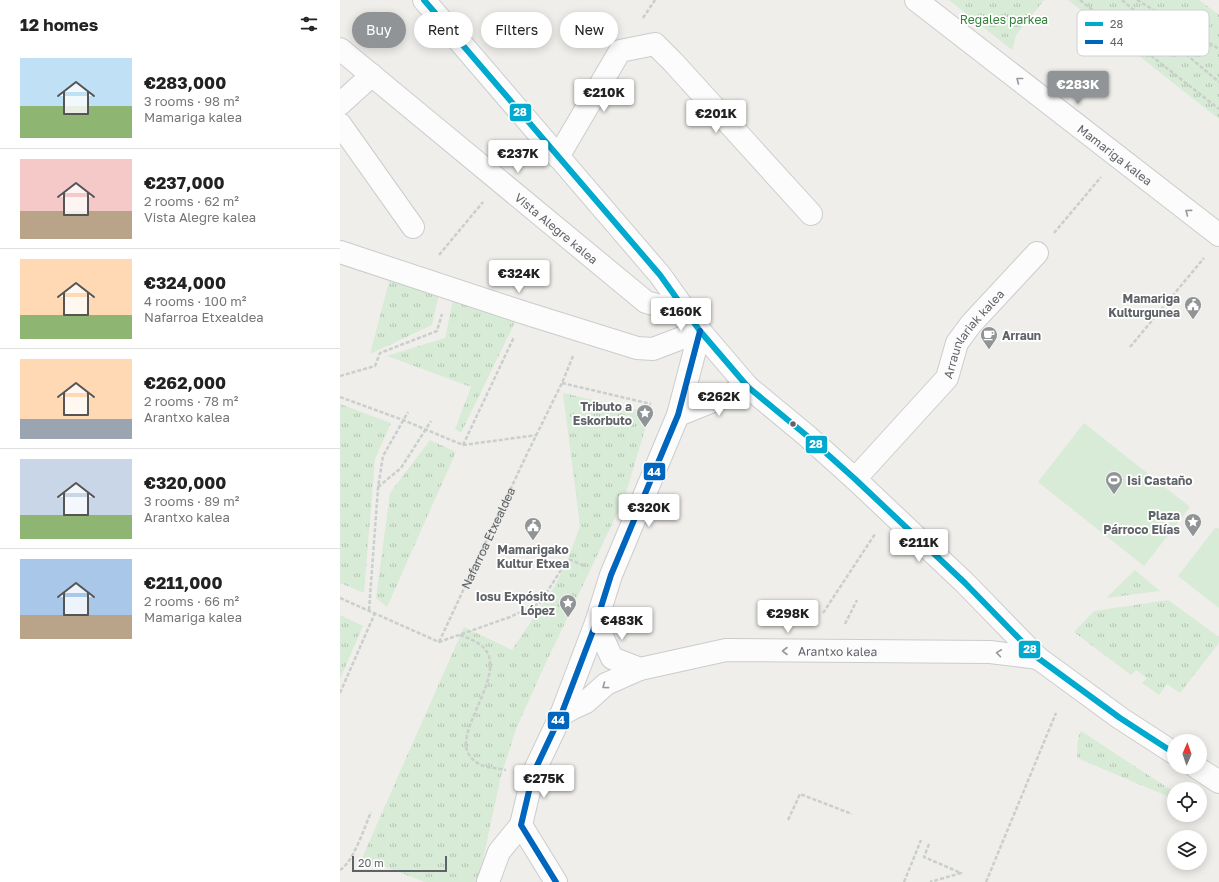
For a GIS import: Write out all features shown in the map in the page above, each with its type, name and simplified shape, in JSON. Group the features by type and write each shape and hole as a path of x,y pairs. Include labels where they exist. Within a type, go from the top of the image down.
{"street":[{"path":"424,0 660,276 694,322 748,388 806,435 890,512 965,583 1038,658 1120,718 1167,748"},
{"name":"Mamariga kalea","path":"916,0 1219,235"},
{"path":"558,157 620,51 654,44 673,62 811,214"},
{"name":"Vista Alegre kalea","path":"340,49 646,302 694,322"},
{"path":"340,104 372,75"},
{"path":"340,124 413,227"},
{"path":"340,252 637,348 653,349 694,322"},
{"name":"Arraunlariak kalea","path":"854,479 947,378 957,343 971,324 1037,253"},
{"path":"488,882 500,852 521,825 533,774 561,715 596,623 611,575 678,414 694,322"},
{"path":"678,414 748,388"},
{"path":"596,623 612,658 640,668"},
{"name":"Arantxo kalea","path":"561,715 586,702 606,684 640,668 726,650 990,652 1038,658"},
{"path":"1207,774 1219,782"},
{"path":"521,825 556,882"}],"path":[{"path":"1080,0 1093,10"},
{"path":"1122,0 1134,10"},
{"path":"1137,0 1154,10"},
{"path":"1209,43 1219,49"},
{"path":"1151,56 1219,109"},
{"path":"1188,56 1219,82"},
{"path":"425,280 435,260 500,181"},
{"path":"1037,253 1092,188"},
{"path":"1130,347 1196,268"},
{"path":"340,376 375,366 380,353 437,331 449,288"},
{"path":"463,445 525,313"},
{"name":"Nafarroa Etxealdea","path":"439,642 562,383 651,404"},
{"path":"340,397 403,420 463,445 537,435"},
{"path":"369,610 378,488 383,456 408,412"},
{"path":"378,488 401,468 431,421"},
{"path":"823,613 890,512"},
{"path":"340,598 439,642 510,617 540,603 568,559 586,566"},
{"path":"843,628 857,600"},
{"path":"340,693 375,613"},
{"path":"460,635 482,646 487,653 490,668 468,734 466,745 467,750 469,755 478,763 484,766 504,770"},
{"path":"986,882 1056,713"},
{"path":"788,820 800,794 852,814"},
{"path":"340,870 353,854 371,812"},
{"path":"904,882 921,840"},
{"path":"929,844 924,857 961,873 930,882"}],"green space":[{"name":"Regales parkea","path":"949,0 1044,0 1016,35 1012,50"},
{"path":"1068,0 1199,0 1219,15 1219,119 1139,56 1209,56 1209,10 1081,10"},
{"path":"390,278 439,294 432,325 370,354"},
{"path":"453,300 516,320 461,433 455,429 471,387 387,356 445,338"},
{"path":"563,393 650,413 624,499 516,729 501,776 478,882 425,882 362,858 464,627 512,650 555,586 568,559 580,526"},
{"path":"340,404 391,423 375,459 364,593 340,583"},
{"name":"Isi Castaño","path":"1084,423 1190,507 1144,566 1038,482"},
{"path":"430,440 456,452 387,607 376,598 390,493"},
{"path":"1216,527 1219,529 1219,608 1178,576"},
{"path":"1135,570 1160,591 1106,598"},
{"path":"1168,600 1219,637 1219,643 1180,693 1167,684 1159,695 1142,683 1147,678 1136,670 1131,675 1074,632 1094,611"},
{"path":"340,615 363,626 340,679"},
{"path":"1081,731 1167,787 1167,796 1077,758 1079,735"}],"transit line":[{"name":"28","path":"424,0 660,275 700,331 748,387 806,435 855,479 965,583 1038,658 1120,718 1167,748"},
{"name":"44","path":"556,882 521,825 533,774 561,715 596,623 611,575 678,415 700,331"}],"place":[{"name":"Mamariga Kulturgunea","path":"1193,320"},
{"name":"Arraun","path":"989,350"},
{"name":"Tributo a Eskorbuto","path":"645,428"},
{"name":"Isi Castaño","path":"1114,495"},
{"name":"Plaza Párroco Elías","path":"1193,537"},
{"name":"Mamarigako Kultur Etxea","path":"533,541"},
{"name":"Iosu Expósito López","path":"568,618"}]}
